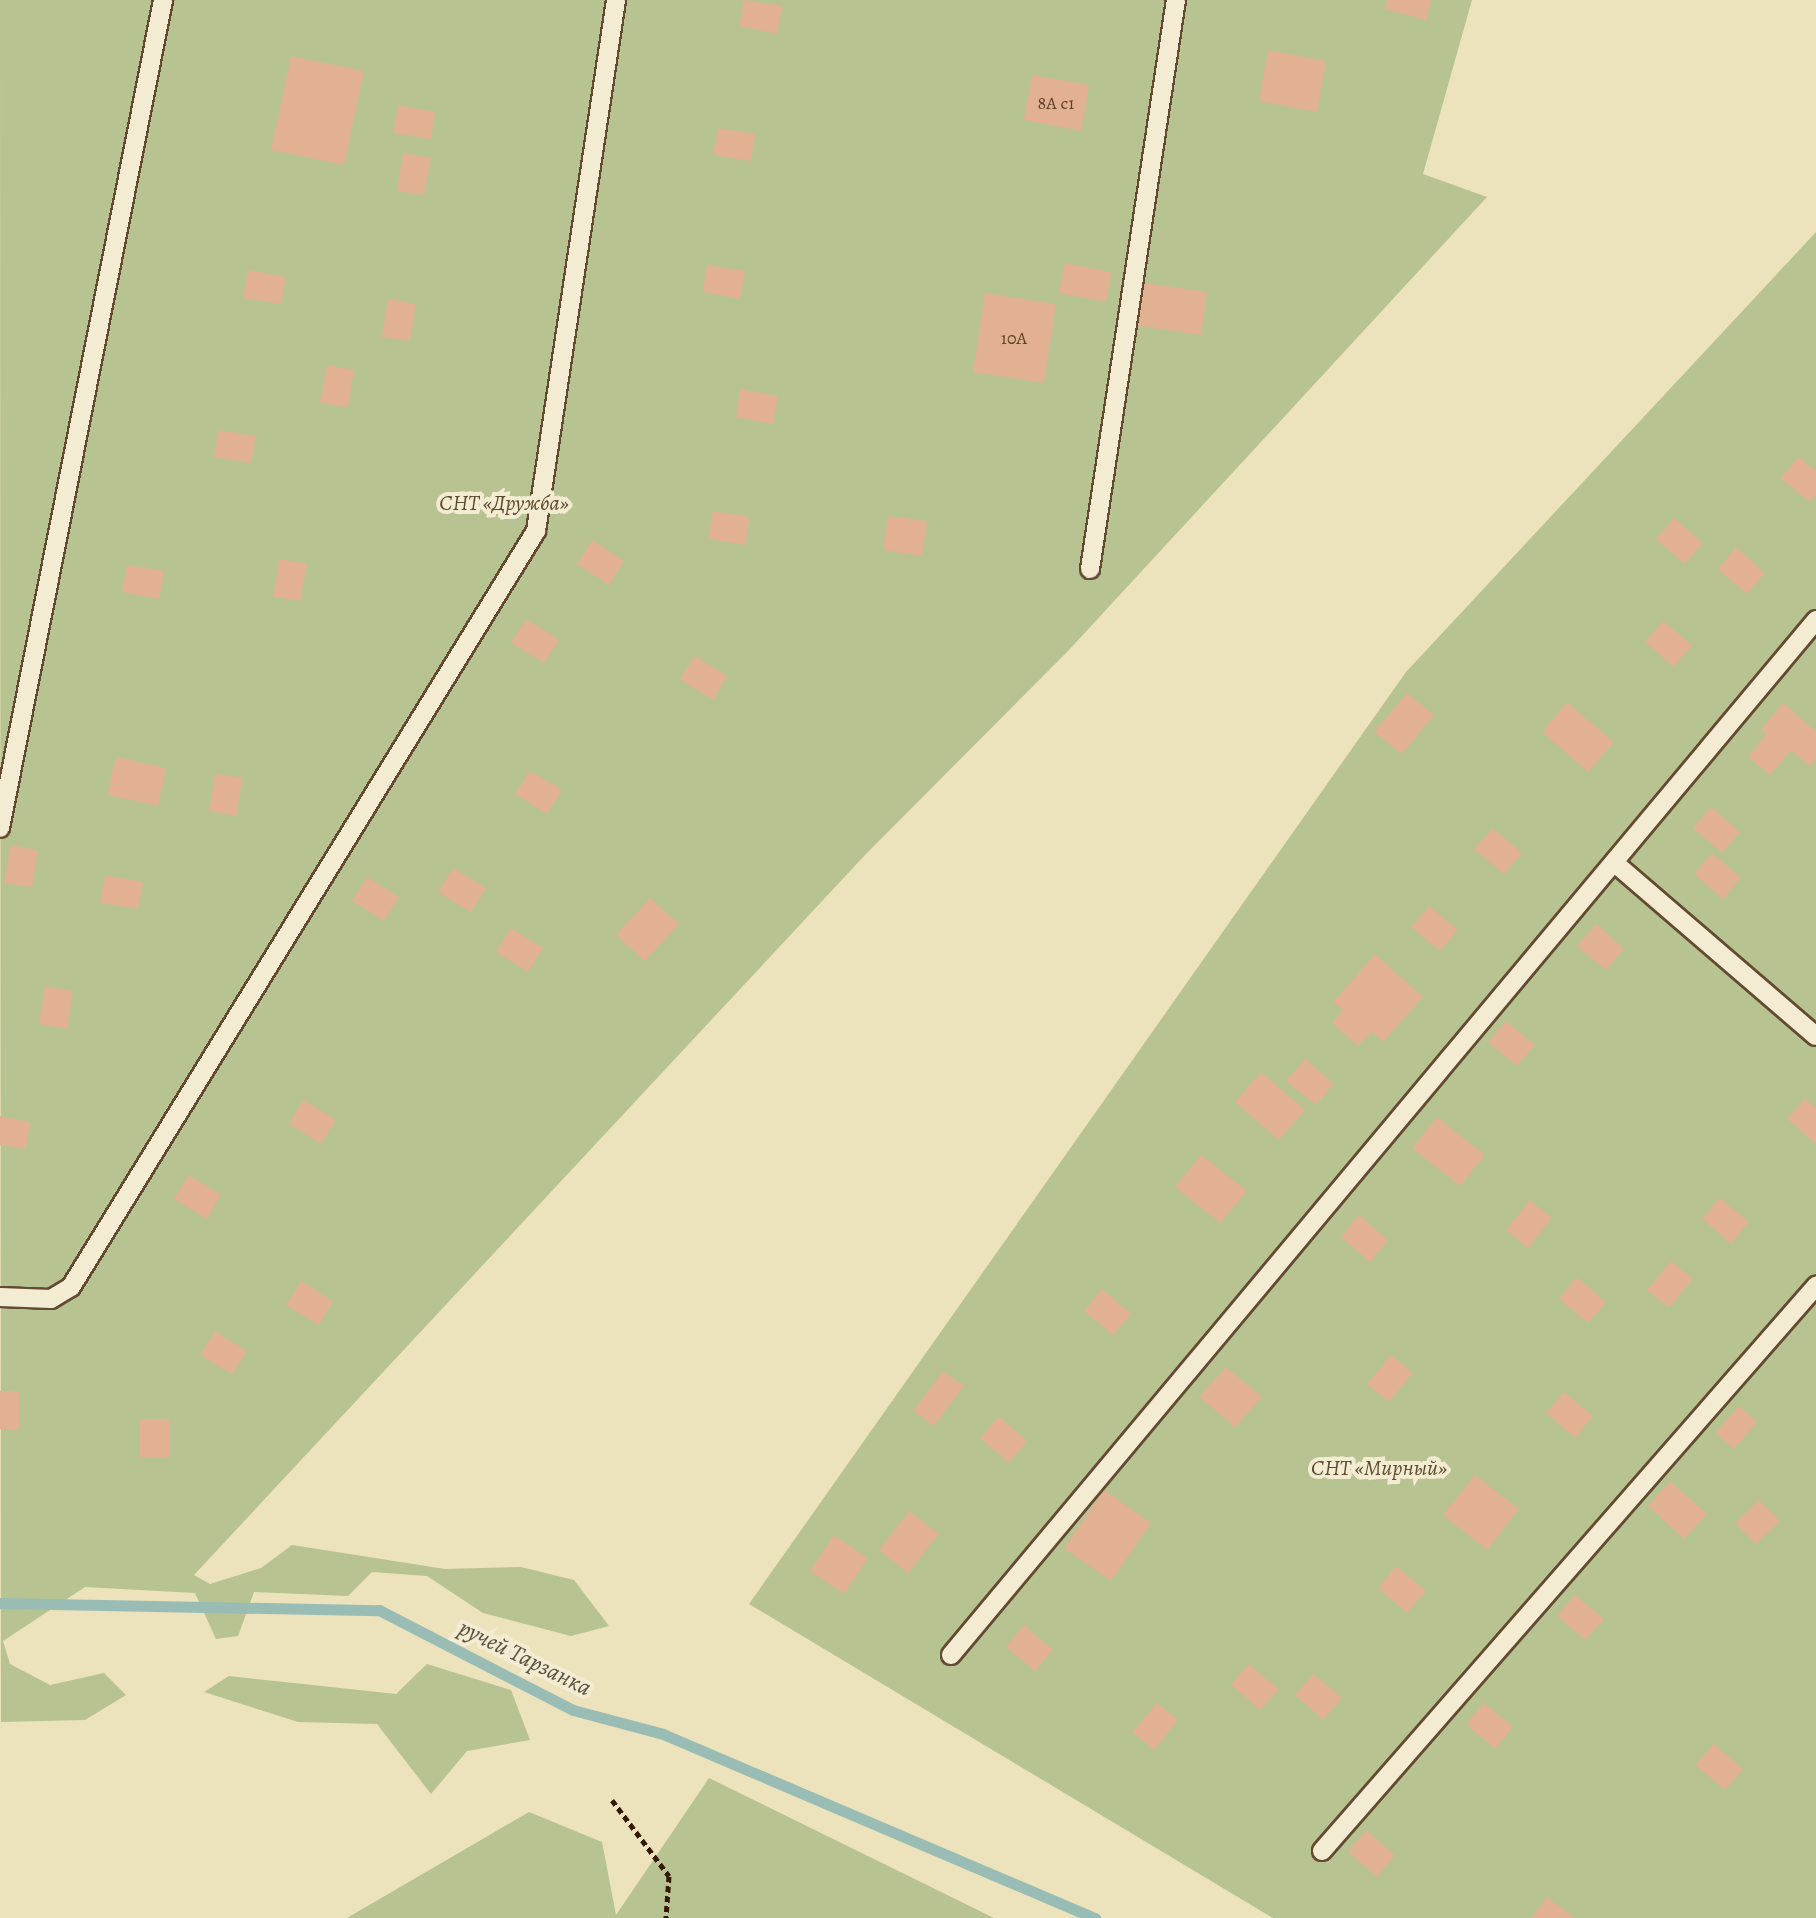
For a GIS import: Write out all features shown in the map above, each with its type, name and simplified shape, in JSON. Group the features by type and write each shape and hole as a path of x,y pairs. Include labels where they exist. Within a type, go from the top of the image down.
{"lane":[{"path":"0,828 163,0"},
{"path":"0,1297 51,1299 71,1287 536,531 616,0"},
{"path":"1090,569 1176,0"},
{"path":"951,1655 1617,865 1816,620"},
{"path":"1617,865 1816,1036"},
{"path":"1322,1851 1816,1286"}],"path":[{"path":"612,1800 669,1876 666,1918"}],"green space":[{"name":"СНТ «Дружба»","path":"0,0 1472,0 1423,174 1487,197 1068,651 865,855 194,1575 210,1584 261,1568 292,1545 445,1569 521,1567 574,1580 609,1626 571,1636 483,1613 427,1576 372,1572 348,1596 254,1592 238,1636 216,1639 195,1593 85,1587 3,1641 10,1664 50,1685 104,1673 126,1695 85,1720 1,1722"},
{"name":"СНТ «Мирный»","path":"1816,232 1816,1918 1273,1918 749,1604 1406,672"},
{"path":"427,1664 511,1690 530,1740 467,1751 431,1794 377,1724 298,1722 204,1692 229,1676 396,1694"},
{"path":"709,1778 994,1918 347,1918 529,1812 602,1842 616,1915"}],"building":[{"path":"744,0 782,6 777,34 739,26"},
{"path":"1387,0 1431,0 1426,20 1385,9"},
{"path":"1268,50 1326,61 1317,112 1259,101"},
{"path":"291,56 364,71 344,165 271,150"},
{"path":"1032,75 1089,85 1081,131 1024,120"},
{"path":"398,105 435,112 431,139 393,133"},
{"path":"718,128 755,134 751,161 713,155"},
{"path":"403,153 431,158 424,195 397,191"},
{"path":"1065,263 1111,272 1106,302 1059,293"},
{"path":"707,265 745,271 740,299 703,292"},
{"path":"248,270 286,277 281,304 243,298"},
{"path":"1138,282 1207,292 1201,335 1132,325"},
{"path":"985,293 1056,304 1044,383 973,372"},
{"path":"388,299 416,304 410,341 382,337"},
{"path":"327,365 354,370 348,407 320,403"},
{"path":"740,389 778,396 773,424 736,417"},
{"path":"219,430 256,436 251,463 214,457"},
{"path":"1799,457 1816,471 1816,495 1810,502 1780,478"},
{"path":"713,511 750,517 745,545 708,539"},
{"path":"888,516 927,521 922,556 883,550"},
{"path":"1674,518 1703,543 1685,564 1656,539"},
{"path":"592,540 624,561 609,585 577,564"},
{"path":"1736,547 1765,573 1747,594 1718,569"},
{"path":"279,559 307,564 300,601 273,597"},
{"path":"127,565 164,571 159,599 122,592"},
{"path":"526,619 559,640 544,663 511,643"},
{"path":"1663,621 1692,645 1674,667 1645,642"},
{"path":"695,656 727,676 713,700 680,679"},
{"path":"1407,693 1434,715 1402,754 1374,732"},
{"path":"1567,702 1614,742 1588,772 1542,732"},
{"path":"1783,703 1816,731 1816,759 1810,766 1791,751 1770,775 1748,757 1766,735 1761,729"},
{"path":"116,757 166,768 158,806 107,795"},
{"path":"530,771 562,790 547,814 515,794"},
{"path":"215,774 243,778 236,816 209,811"},
{"path":"1711,807 1740,832 1722,853 1693,828"},
{"path":"1493,828 1522,853 1504,874 1474,849"},
{"path":"11,845 38,850 32,887 4,883"},
{"path":"1712,853 1741,878 1723,899 1694,874"},
{"path":"453,868 486,888 471,912 438,892"},
{"path":"105,875 143,882 138,909 100,903"},
{"path":"367,877 399,897 384,921 352,901"},
{"path":"650,898 679,924 645,961 616,935"},
{"path":"1429,906 1458,930 1440,951 1411,927"},
{"path":"1596,924 1624,949 1606,970 1577,946"},
{"path":"511,928 543,948 528,972 496,952"},
{"path":"1375,954 1423,997 1383,1042 1372,1032 1358,1046 1332,1023 1343,1010 1333,1002"},
{"path":"45,986 73,991 67,1029 39,1024"},
{"path":"1506,1021 1535,1045 1517,1066 1488,1042"},
{"path":"1305,1059 1334,1084 1316,1105 1286,1081"},
{"path":"1261,1072 1305,1110 1279,1140 1235,1102"},
{"path":"1805,1098 1816,1108 1816,1144 1787,1119"},
{"path":"303,1100 336,1120 321,1144 289,1124"},
{"path":"0,1116 30,1122 26,1149 0,1145"},
{"path":"1437,1117 1485,1155 1460,1186 1412,1148"},
{"path":"1201,1155 1247,1191 1220,1223 1175,1187"},
{"path":"189,1175 221,1195 207,1219 174,1199"},
{"path":"1720,1198 1749,1222 1731,1244 1702,1219"},
{"path":"1530,1200 1552,1218 1528,1248 1506,1230"},
{"path":"1359,1215 1388,1240 1370,1262 1341,1237"},
{"path":"1671,1261 1693,1279 1669,1308 1647,1290"},
{"path":"1577,1277 1606,1302 1588,1323 1559,1299"},
{"path":"301,1281 333,1301 319,1325 286,1305"},
{"path":"1102,1289 1131,1314 1113,1335 1084,1311"},
{"path":"215,1331 247,1351 232,1374 200,1355"},
{"path":"1391,1355 1413,1373 1389,1402 1367,1384"},
{"path":"1226,1367 1262,1397 1235,1427 1199,1397"},
{"path":"943,1371 964,1386 934,1426 913,1411"},
{"path":"0,1391 19,1391 19,1429 0,1429"},
{"path":"1564,1392 1593,1416 1575,1438 1546,1413"},
{"path":"1739,1406 1757,1422 1734,1449 1715,1433"},
{"path":"999,1416 1027,1441 1009,1463 980,1438"},
{"path":"140,1419 169,1419 169,1457 140,1457"},
{"path":"1475,1475 1519,1509 1487,1550 1443,1515"},
{"path":"1670,1481 1707,1514 1684,1539 1648,1506"},
{"path":"1104,1490 1151,1523 1111,1581 1064,1548"},
{"path":"1759,1500 1780,1521 1756,1544 1735,1523"},
{"path":"909,1511 939,1534 908,1573 879,1550"},
{"path":"834,1535 868,1558 844,1594 810,1571"},
{"path":"1396,1566 1426,1591 1407,1613 1378,1588"},
{"path":"1575,1595 1604,1619 1585,1640 1557,1616"},
{"path":"1024,1625 1053,1650 1035,1671 1006,1647"},
{"path":"1249,1664 1279,1689 1260,1710 1231,1685"},
{"path":"1313,1674 1342,1698 1323,1720 1295,1695"},
{"path":"1157,1703 1178,1720 1154,1750 1132,1732"},
{"path":"1484,1703 1513,1727 1495,1749 1466,1724"},
{"path":"1714,1744 1743,1769 1725,1790 1695,1765"},
{"path":"1366,1830 1395,1855 1377,1877 1348,1852"},
{"path":"1547,1897 1575,1918 1531,1918"}],"waterway":[{"name":"ручей Тарзанка","path":"0,1603 379,1610 573,1710 663,1734 1095,1918"}]}
